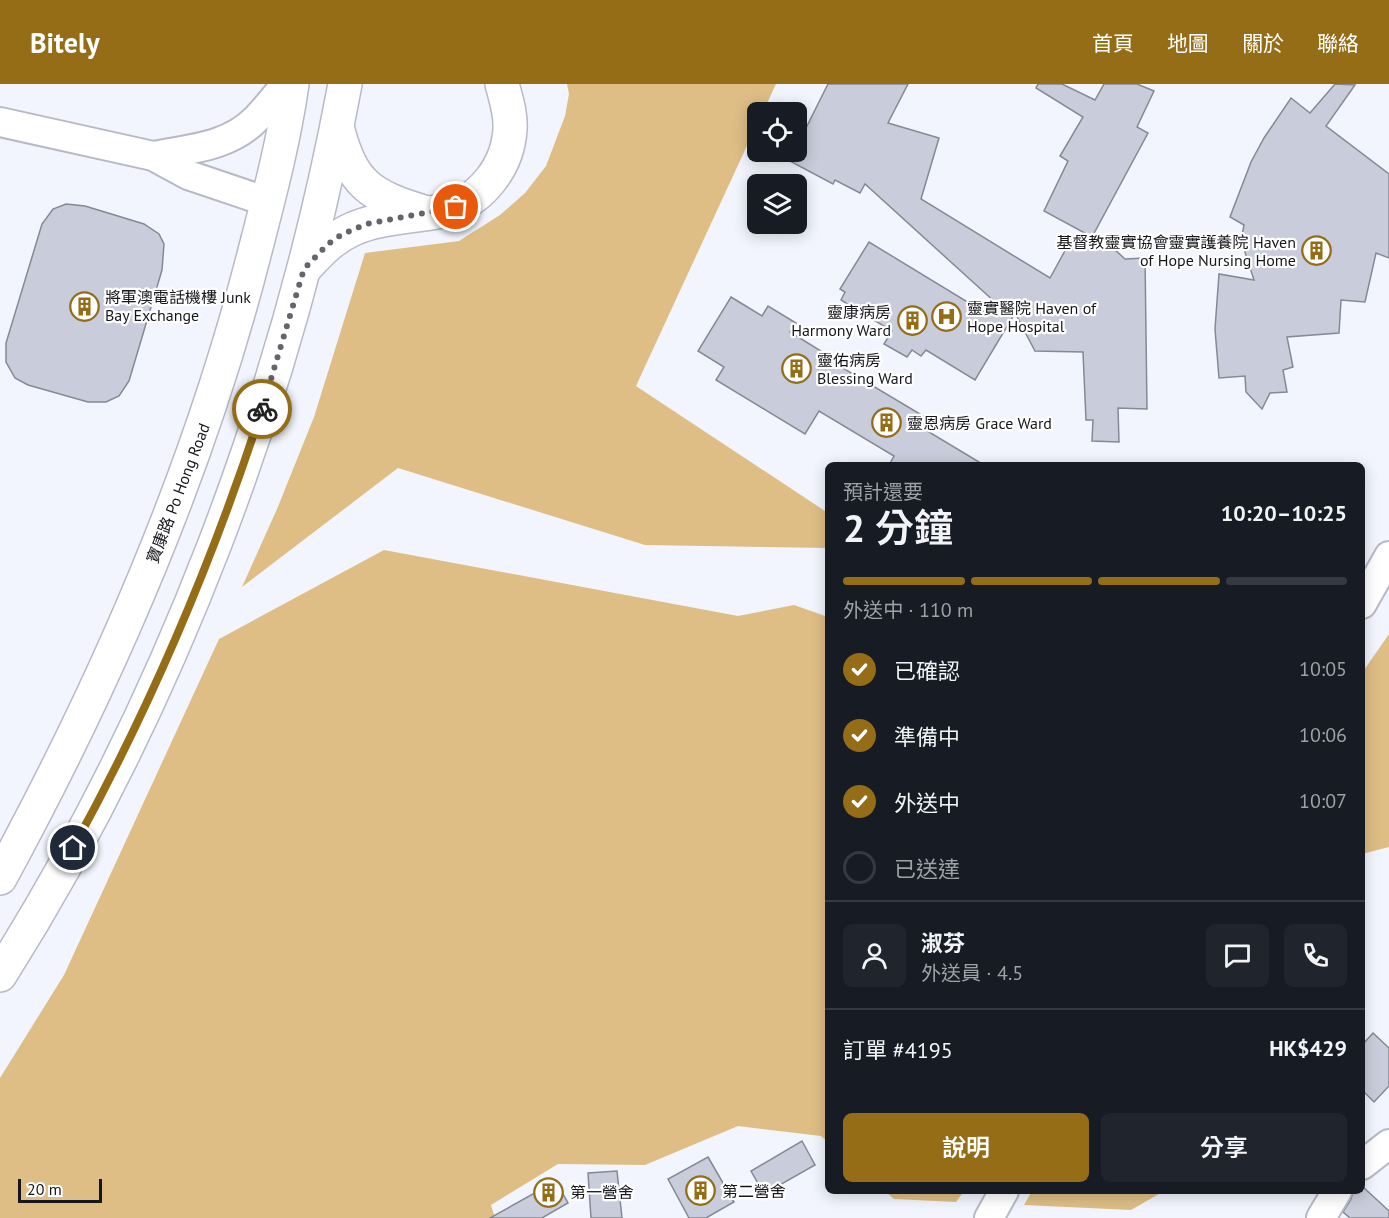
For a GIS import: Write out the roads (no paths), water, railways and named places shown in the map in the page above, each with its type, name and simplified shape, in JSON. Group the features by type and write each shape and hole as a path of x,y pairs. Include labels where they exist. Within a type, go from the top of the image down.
{"main road":[{"name":"寶康路 Po Hong Road","path":"0,878 46,794 96,691 174,508 208,414 238,317 285,136 292,84"},
{"path":"0,975 43,904 84,829 137,724 206,563 254,431 304,269 345,84"},
{"path":"304,269 328,244 353,228 456,207 479,192 497,170 508,142 510,113 502,84"},
{"path":"337,127 350,166 366,186 388,199 429,213"}],"street":[{"path":"153,156 210,146 225,140 256,120 286,84"},
{"path":"0,122 153,156 188,175 268,202"},
{"path":"1365,599 1389,556"},
{"path":"1365,1163 1389,1144"},
{"path":"989,1218 1002,1194"},
{"path":"1321,1218 1335,1194"}],"place":[{"name":"基督教靈實協會靈實護養院 Haven of Hope Nursing Home","path":"1317,251"},
{"name":"將軍澳電話機樓 Junk Bay Exchange","path":"84,306"},
{"name":"靈實醫院 Haven of Hope Hospital","path":"946,317"},
{"name":"靈康病房 Harmony Ward","path":"912,321"},
{"name":"靈佑病房 Blessing Ward","path":"796,369"},
{"name":"靈恩病房 Grace Ward","path":"886,423"},
{"name":"第二營舍","path":"701,1191"},
{"name":"第一營舍","path":"549,1192"}]}
